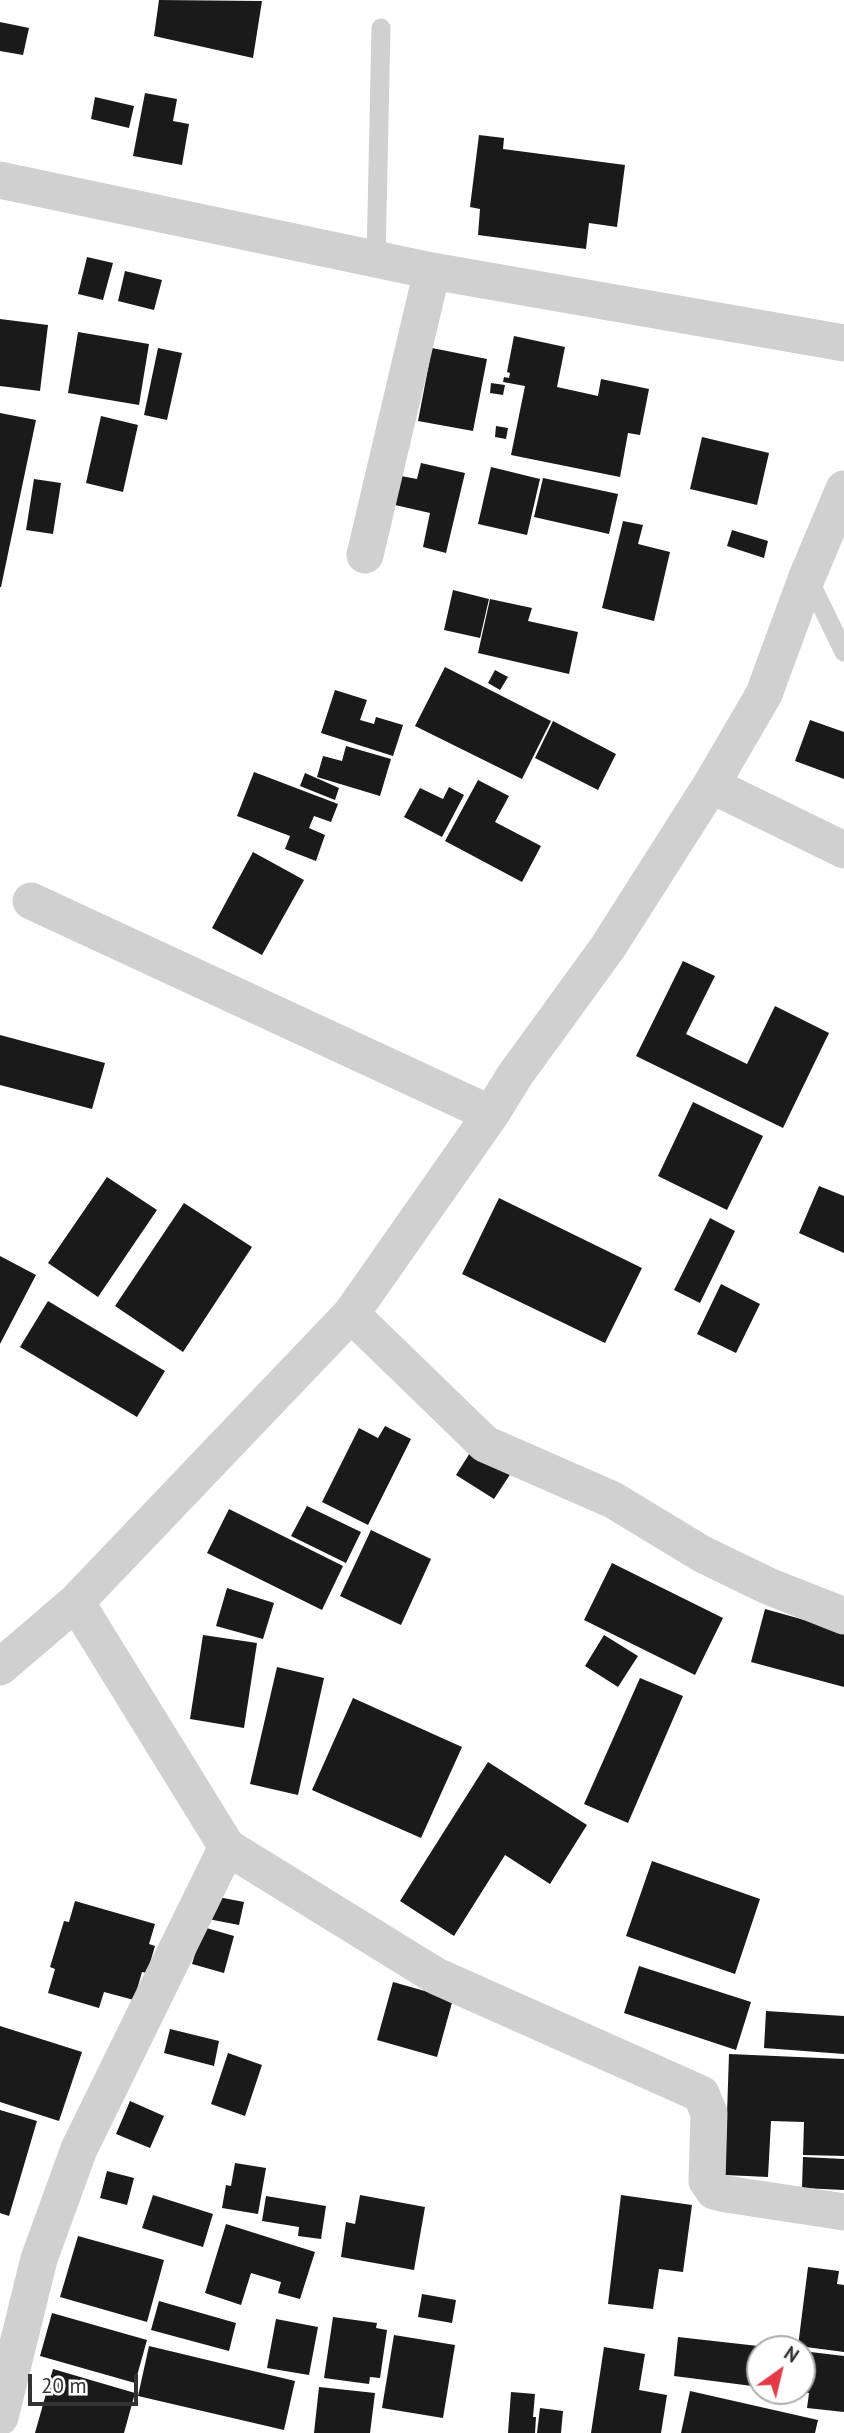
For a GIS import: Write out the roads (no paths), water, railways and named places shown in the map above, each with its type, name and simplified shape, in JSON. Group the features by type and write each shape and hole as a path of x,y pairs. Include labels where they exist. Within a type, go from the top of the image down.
{"street":[{"path":"0,180 432,271 844,343"},
{"path":"365,555 432,271"},
{"path":"0,1667 76,1602 351,1314 491,1114 515,1075 608,947 710,785 764,694 807,577 844,489"},
{"path":"710,785 844,850"},
{"path":"31,901 491,1114"},
{"path":"351,1314 485,1444 613,1500 702,1555 768,1586 844,1616"},
{"path":"76,1602 227,1847 436,1976 701,2094 709,2113 707,2181 714,2191 844,2212"},
{"path":"0,2417 39,2259 79,2149 227,1847"}],"lane":[{"path":"376,259 382,28"},
{"path":"807,577 844,652"}]}
